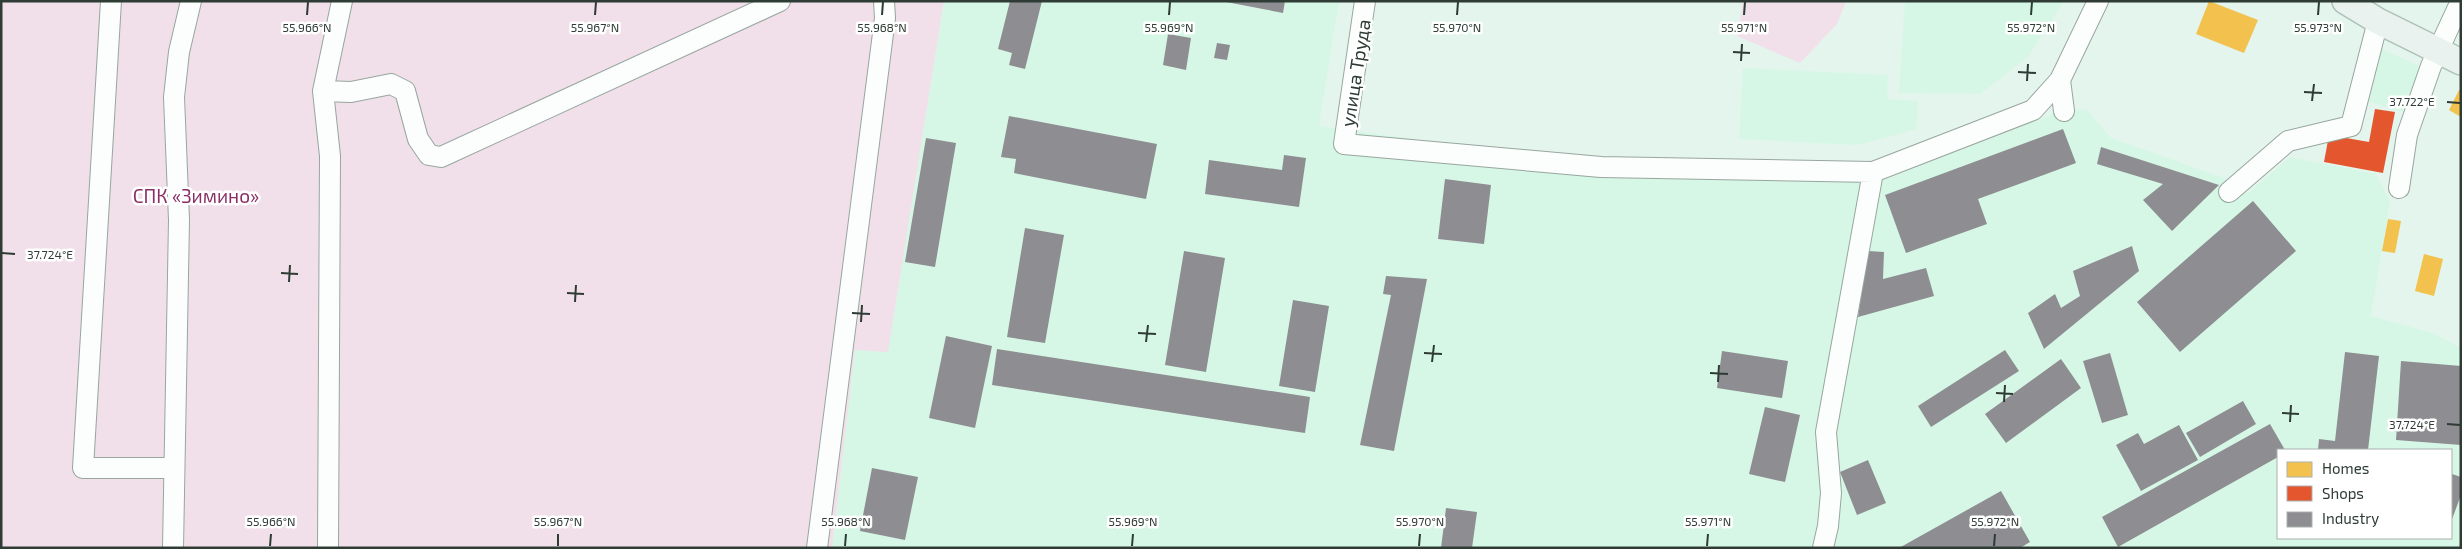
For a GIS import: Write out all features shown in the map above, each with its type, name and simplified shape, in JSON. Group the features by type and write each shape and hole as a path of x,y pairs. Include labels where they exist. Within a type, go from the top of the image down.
{"main road":[{"path":"2362,9 2461,62"}],"street":[{"path":"111,1 83,468 173,468"},
{"path":"173,548 179,220 174,97 179,52 191,1"},
{"path":"328,548 330,156 323,91 342,1"},
{"path":"323,91 351,92 391,84 405,92 418,139 429,154 441,157 780,1"},
{"path":"817,548 885,18 884,1"},
{"name":"улица Труда","path":"1365,1 1344,144 1601,167 1872,172"},
{"path":"1823,548 1828,526 1831,493 1826,432 1872,172 2033,110 2060,80 2098,1"},
{"path":"2399,188 2407,135 2438,50 2461,1"},
{"path":"2229,192 2288,141 2351,126 2362,9"},
{"path":"2060,80 2064,112"}],"shaded area":[{"path":"944,1 1339,1 1319,126 1527,155 1879,182 2058,112 2086,109 2111,138 2232,181 2248,193 2290,157 2376,174 2390,201 2371,316 2435,334 2461,348 2461,548 832,548 855,349 888,351"},
{"path":"1905,1 2064,1 2028,57 1980,94 1899,93"},
{"path":"2379,48 2424,68 2405,113 2367,101"},
{"path":"1743,68 1888,75 1887,99 1918,101 1917,129 1858,145 1739,139"}],"green space":[{"name":"СПК «Зимино»","path":"1,1 944,1 888,352 855,350 832,548 1,548"},
{"path":"1743,1 1846,1 1837,24 1800,63 1737,36"}],"building: Homes":[{"path":"2209,1 2258,20 2244,53 2196,34"},
{"path":"2459,90 2461,91 2461,117 2449,110"},
{"path":"2388,219 2401,221 2395,253 2382,251"},
{"path":"2424,254 2443,259 2434,296 2415,291"}],"building: Shops":[{"path":"2375,109 2395,112 2383,173 2324,162 2329,135 2369,142"}],"building: Industry":[{"path":"1010,1 1042,1 1025,69 1009,65 1012,53 998,49"},
{"path":"1221,1 1285,1 1283,13"},
{"path":"1168,34 1191,38 1186,70 1163,65"},
{"path":"1217,43 1230,45 1227,60 1214,58"},
{"path":"1009,116 1157,144 1146,199 1014,173 1016,159 1001,157"},
{"path":"2063,129 2076,163 1978,199 1987,224 1906,253 1885,195"},
{"path":"926,138 956,143 935,267 905,262"},
{"path":"2101,147 2219,185 2172,231 2143,200 2163,184 2097,164"},
{"path":"1284,155 1306,158 1299,207 1205,194 1209,160 1282,170"},
{"path":"1445,179 1491,185 1484,244 1438,239"},
{"path":"2253,201 2296,251 2180,352 2137,302"},
{"path":"1025,228 1064,235 1045,343 1007,337"},
{"path":"2132,246 2139,271 2044,349 2028,313 2055,294 2061,308 2080,296 2073,271"},
{"path":"1184,251 1225,258 1206,372 1165,365"},
{"path":"1868,251 1884,252 1883,279 1926,268 1934,296 1858,317"},
{"path":"1386,276 1427,279 1394,451 1360,445 1391,295 1383,294"},
{"path":"1293,300 1329,306 1315,392 1279,386"},
{"path":"946,336 992,346 975,428 929,418"},
{"path":"997,349 1310,397 1305,433 992,385"},
{"path":"2005,350 2019,371 1931,427 1918,406"},
{"path":"1722,351 1788,361 1782,398 1717,388"},
{"path":"2345,352 2379,356 2368,449 2318,449 2319,439 2335,441"},
{"path":"2110,353 2128,415 2102,423 2083,361"},
{"path":"2061,359 2081,388 2006,443 1985,414"},
{"path":"2401,361 2461,366 2461,445 2396,440"},
{"path":"2243,401 2256,424 2200,457 2186,433"},
{"path":"1765,407 1800,415 1785,482 1749,474"},
{"path":"2270,424 2284,449 2277,449 2277,458 2118,547 2102,517"},
{"path":"2179,425 2198,460 2141,491 2116,445 2138,433 2144,444"},
{"path":"1868,460 1886,503 1857,515 1840,472"},
{"path":"872,468 918,477 905,540 860,531"},
{"path":"2452,474 2461,477 2461,495 2452,519"},
{"path":"2001,491 2030,542 2020,548 1899,548"},
{"path":"1446,508 1477,512 1472,548 1441,548"}]}
